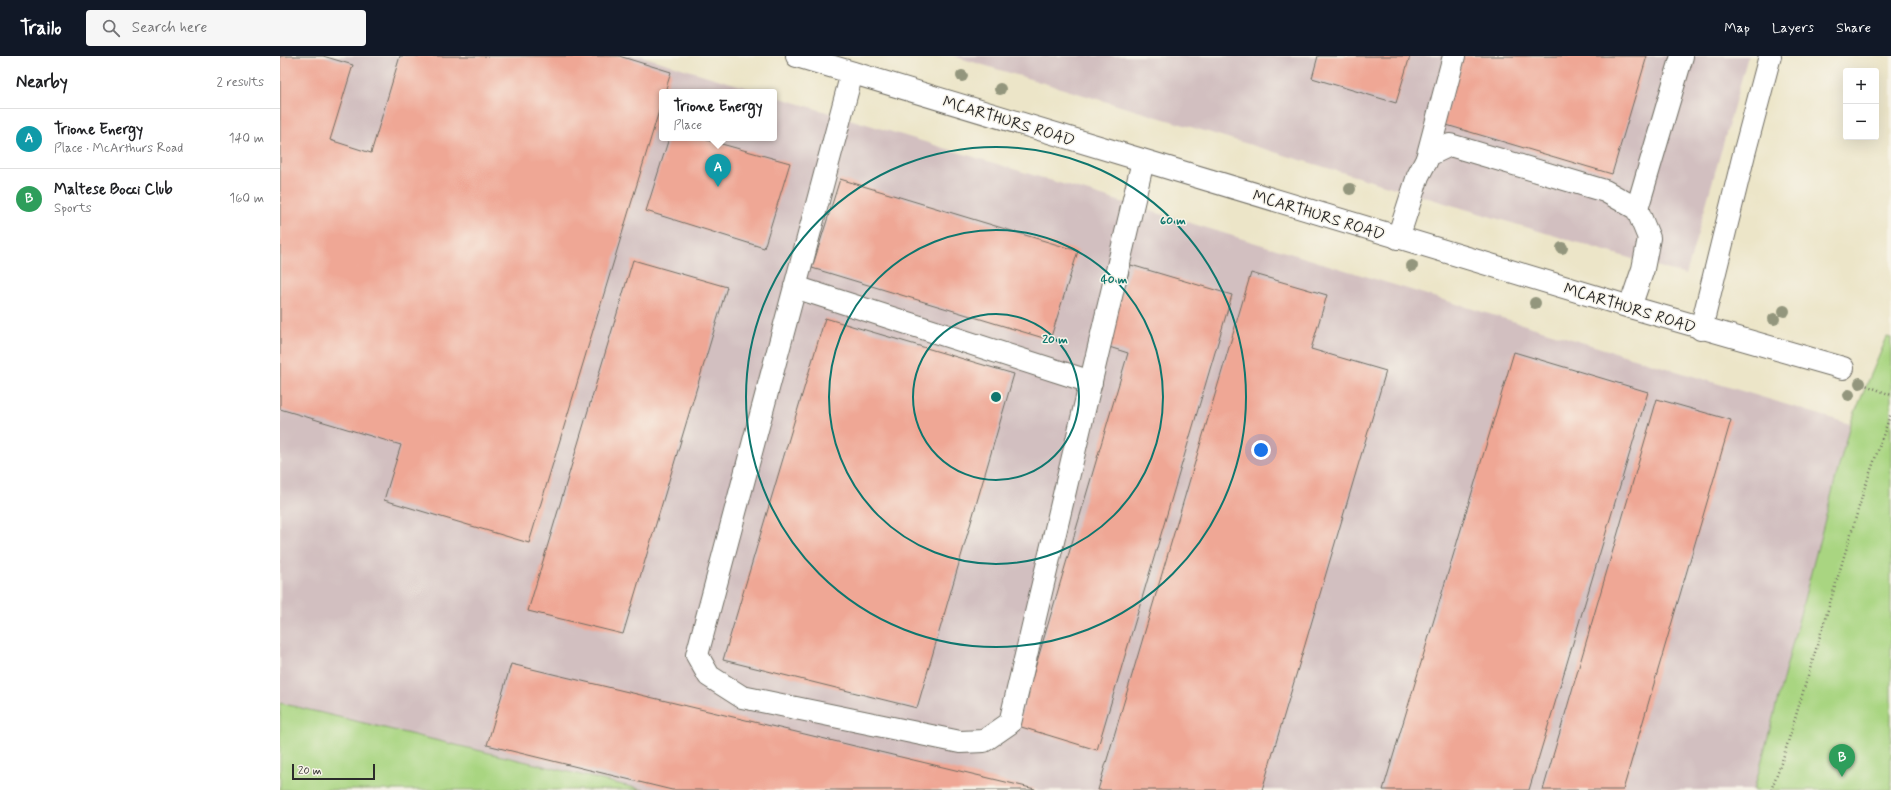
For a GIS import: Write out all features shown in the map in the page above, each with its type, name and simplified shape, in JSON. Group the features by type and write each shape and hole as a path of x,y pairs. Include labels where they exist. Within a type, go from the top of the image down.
{"street":[{"name":"MCARTHURS ROAD","path":"797,56 1630,308 1843,368"},
{"path":"1426,162 1454,56"},
{"path":"1637,209 1682,56"},
{"path":"1700,328 1770,56"},
{"path":"852,73 697,655 709,676 742,697 960,742 984,741 1010,723 1143,161"},
{"path":"1398,238 1418,176 1429,155 1450,145 1605,191 1637,209 1649,238 1643,269 1630,308"},
{"path":"795,287 1091,382"}],"path":[{"path":"1771,790 1784,755 1865,487 1891,413"}],"shaded area":[{"path":"280,56 641,56 751,89 659,89 659,141 777,141 777,97 1850,424 1754,790 621,790 280,708"},
{"path":"953,56 1748,56 1686,275"}],"green space":[{"path":"1887,337 1891,338 1891,790 1754,790 1850,424"},
{"path":"280,703 644,790 280,790"}],"building":[{"path":"280,56 323,56 353,65 330,140 371,153 400,56 619,56 671,72 666,89 659,89 659,111 529,543 384,500 401,445 280,409"},
{"path":"1318,56 1410,56 1396,103 1312,78"},
{"path":"1463,56 1647,56 1612,174 1443,124"},
{"path":"668,141 711,141 790,163 764,248 646,211"},
{"path":"840,179 1078,251 1050,340 812,268"},
{"path":"633,260 727,287 623,634 528,611"},
{"path":"1131,265 1232,295 1097,750 1018,726 1128,353 1106,346"},
{"path":"1251,273 1327,295 1311,349 1386,371 1262,790 1098,790"},
{"path":"825,318 1014,374 917,708 723,660"},
{"path":"1514,352 1648,392 1529,790 1383,790"},
{"path":"1657,399 1731,420 1623,790 1543,790"},
{"path":"511,664 1035,790 672,790 487,745"}],"place":[{"name":"Trione Energy","path":"718,187"},
{"name":"Maltese Bocci Club","path":"1842,777"}]}
